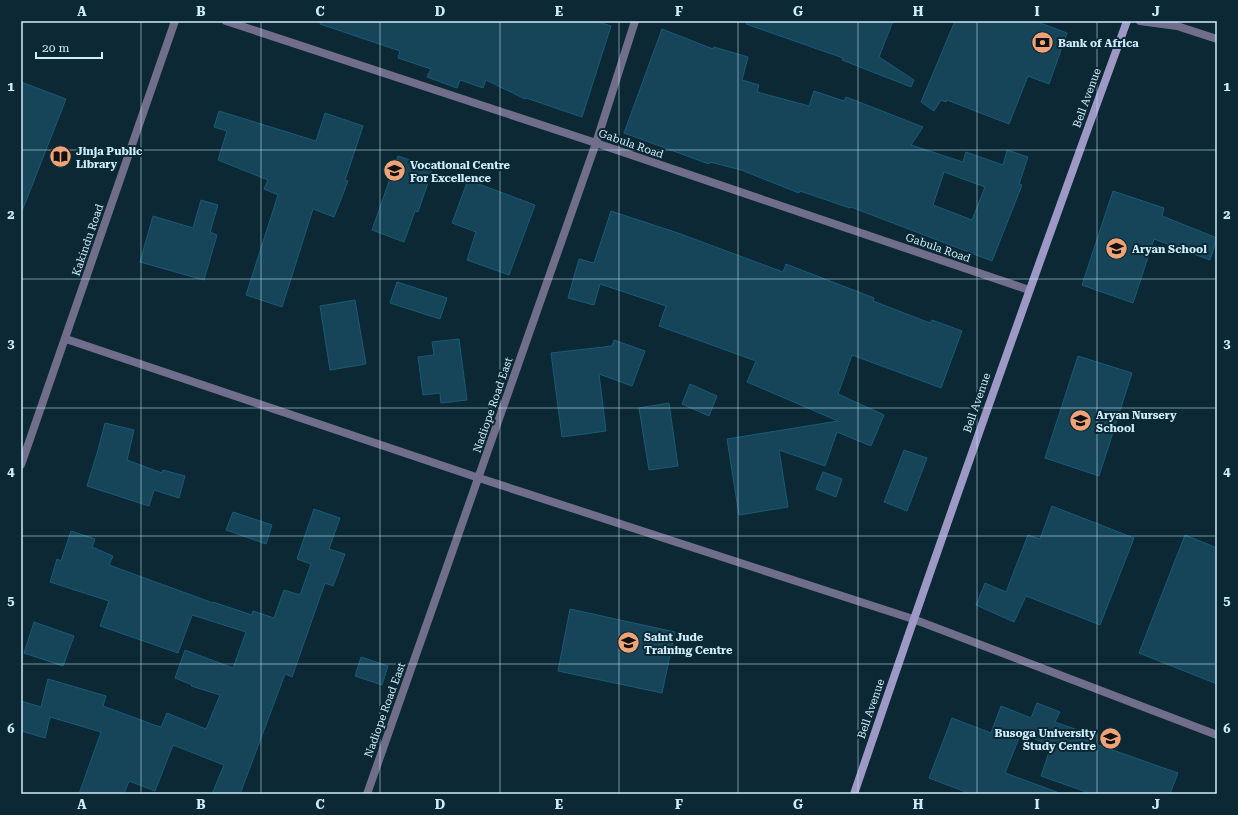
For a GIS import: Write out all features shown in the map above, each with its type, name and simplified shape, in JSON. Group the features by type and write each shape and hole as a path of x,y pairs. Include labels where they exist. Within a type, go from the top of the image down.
{"street":[{"name":"Kakindu Road","path":"21,465 66,339 175,21"},
{"name":"Gabula Road","path":"226,21 596,143 1029,290"},
{"name":"Nadiope Road East","path":"367,794 596,143 635,21"},
{"name":"Bell Avenue","path":"854,794 913,619 1126,21"},
{"path":"1140,21 1174,23 1217,40"},
{"path":"66,339 479,478 913,619 1217,735"}],"building":[{"path":"321,21 595,21 611,26 582,117 526,98 525,99 486,80 483,88 460,80 457,88 427,77 431,69 398,58 400,51 320,24"},
{"path":"747,21 893,21 879,57 914,80 911,87 842,60 843,58 746,24"},
{"path":"955,21 1035,21 1067,33 1049,84 1028,76 1009,124 947,100 946,102 941,100 934,111 921,102"},
{"path":"662,29 713,49 714,47 748,57 742,80 759,85 757,92 809,106 814,91 844,101 846,97 923,127 911,145 963,162 966,152 1003,165 1007,150 1028,157 1019,184 1022,185 992,261 851,207 850,208 800,191 799,193 741,170 710,162 709,164 624,133","holes":["944,172 985,187 972,220 933,205"]},
{"path":"21,82 66,99 22,211 21,211"},
{"path":"219,111 316,141 325,113 363,126 345,180 348,181 334,217 313,209 282,307 246,295 278,195 264,189 268,180 218,160 227,131 214,127"},
{"path":"398,156 433,168 418,212 415,211 404,242 372,230"},
{"path":"468,180 535,205 509,275 467,260 476,232 452,223"},
{"path":"1113,191 1164,208 1162,216 1217,238 1210,260 1154,239 1133,303 1082,285"},
{"path":"201,200 218,205 210,232 217,235 204,280 140,262 153,216 193,228"},
{"path":"611,211 678,233 783,272 786,264 874,298 873,301 930,323 932,320 962,331 941,388 852,355 838,394 884,415 871,446 837,432 825,466 779,450 788,507 739,515 727,439 838,421 747,382 756,361 659,326 666,306 600,284 594,305 568,298 579,259 594,263"},
{"path":"397,282 447,298 440,319 390,303"},
{"path":"355,300 366,364 330,370 320,306"},
{"path":"459,339 467,400 441,403 440,393 423,395 418,357 434,355 432,342"},
{"path":"614,340 645,351 632,386 599,374 606,431 562,437 551,353 612,346"},
{"path":"1078,356 1132,373 1099,476 1045,458"},
{"path":"690,384 717,396 709,416 682,404"},
{"path":"669,403 678,466 649,470 639,408"},
{"path":"105,423 134,430 127,460 162,473 163,470 185,476 179,498 154,490 149,506 87,486"},
{"path":"904,450 927,458 907,511 884,502"},
{"path":"823,472 842,479 836,497 816,489"},
{"path":"1052,506 1134,538 1100,625 1026,596 1014,622 976,605 985,583 1006,592 1028,535 1040,539"},
{"path":"314,509 340,518 329,549 345,554 333,586 325,583 292,677 285,674 240,794 212,794 224,765 173,745 155,791 129,781 124,794 79,794 101,732 50,717 45,738 21,731 21,701 41,707 48,679 106,696 103,706 157,726 161,727 167,713 206,729 220,695 191,686 192,685 175,678 185,650 233,668 246,632 192,615 178,653 100,626 109,601 50,582 57,559 61,561 71,531 95,539 92,547 113,556 109,565 213,603 252,615 253,611 274,618 284,590 300,595 311,564 297,559"},
{"path":"233,512 272,525 266,544 226,530"},
{"path":"1185,535 1217,548 1217,684 1139,653"},
{"path":"570,609 675,632 662,693 558,671"},
{"path":"34,622 74,636 63,666 24,653"},
{"path":"361,657 388,666 382,685 355,676"},
{"path":"1037,703 1060,712 1055,722 1089,734 1087,741 1178,773 1170,794 1092,794 1041,776 1051,746 1021,733 1005,773 1057,792 1056,794 971,794 929,778 952,718 991,733 1001,706 1031,718"}],"place":[{"name":"Bank of Africa","path":"1042,43"},
{"name":"Jinja Public Library","path":"60,157"},
{"name":"Vocational Centre For Excellence","path":"394,171"},
{"name":"Aryan School","path":"1116,249"},
{"name":"Aryan Nursery School","path":"1081,421"},
{"name":"Saint Jude Training Centre","path":"629,643"},
{"name":"Busoga University Study Centre","path":"1111,739"}]}
